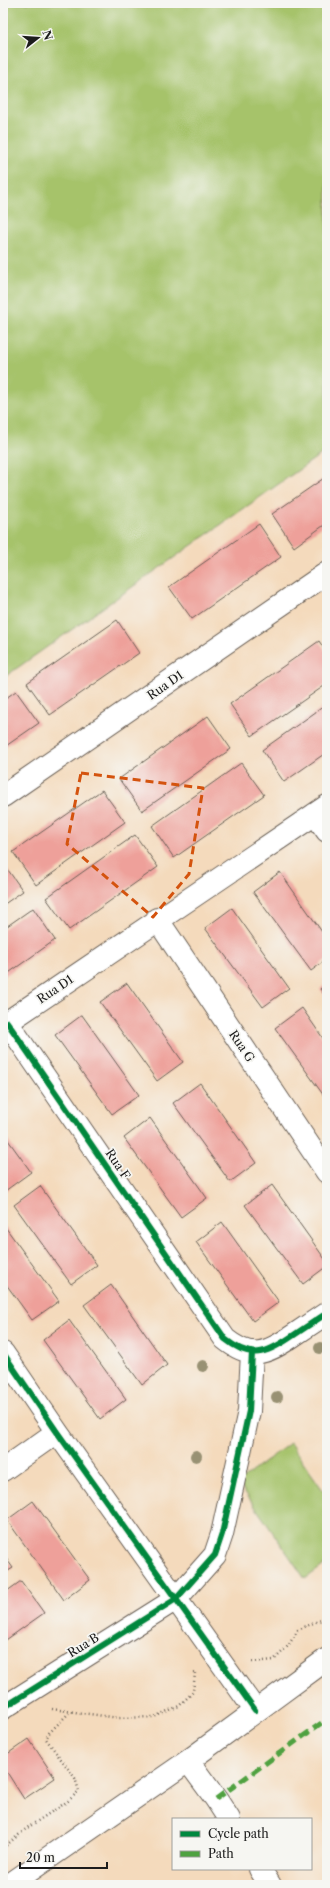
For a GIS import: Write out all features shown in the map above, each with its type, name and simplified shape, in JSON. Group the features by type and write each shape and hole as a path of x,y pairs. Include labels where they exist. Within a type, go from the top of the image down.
{"street":[{"name":"Rua D1","path":"3,796 327,573"},
{"name":"Rua D1","path":"5,1023 157,919 323,817"},
{"name":"Rua G","path":"157,919 327,1172"},
{"name":"Rua F","path":"5,1023 225,1339 239,1349 252,1352"},
{"path":"252,1352 264,1352 274,1349 327,1313"},
{"name":"Rua B","path":"3,1708 176,1599 215,1555 218,1548 249,1411 252,1352"},
{"path":"3,1353 57,1432 255,1710"},
{"path":"3,1470 57,1432"},
{"path":"9,1885 188,1761 255,1710 327,1659"},
{"path":"188,1761 228,1818"},
{"path":"261,1870 270,1885"}],"path":[{"path":"3,1848 27,1828 68,1801 79,1791 75,1778 46,1739 49,1732 70,1713"}],"highlighted area":[{"path":"81,773 203,788 189,874 153,917 67,844"}],"green space":[{"path":"3,3 327,3 327,450 3,678"},
{"path":"290,1443 327,1496 327,1563 305,1579 238,1482"}],"building":[{"path":"327,476 327,523 294,547 272,514"},
{"path":"259,524 281,557 192,619 169,587"},
{"path":"117,620 139,653 50,715 27,683"},
{"path":"319,641 327,653 327,684 252,736 230,704"},
{"path":"16,691 39,723 3,748 3,700"},
{"path":"327,704 327,752 284,782 262,750"},
{"path":"208,716 231,749 142,811 119,779"},
{"path":"241,763 264,795 174,858 152,826"},
{"path":"102,790 125,822 36,885 13,852"},
{"path":"135,835 158,867 69,930 46,898"},
{"path":"3,863 23,891 3,905"},
{"path":"280,872 327,939 327,959 311,971 253,892"},
{"path":"33,908 55,940 3,977 3,929"},
{"path":"232,908 289,988 263,1007 205,928"},
{"path":"127,983 183,1062 157,1081 100,1002"},
{"path":"327,983 327,998 320,989"},
{"path":"302,1008 327,1044 327,1100 275,1028"},
{"path":"82,1015 139,1095 112,1114 55,1035"},
{"path":"200,1083 256,1163 230,1182 173,1103"},
{"path":"150,1118 207,1198 181,1217 124,1138"},
{"path":"3,1133 31,1172 5,1191 3,1188"},
{"path":"272,1185 327,1262 327,1266 303,1284 245,1205"},
{"path":"40,1186 97,1265 71,1284 14,1205"},
{"path":"222,1222 279,1302 253,1321 196,1242"},
{"path":"3,1224 59,1301 32,1320 3,1280"},
{"path":"111,1285 167,1365 142,1385 84,1305"},
{"path":"69,1320 126,1399 100,1419 43,1340"},
{"path":"33,1501 90,1580 64,1600 7,1520"},
{"path":"3,1554 13,1568 3,1574"},
{"path":"21,1581 44,1613 3,1642 3,1594"},
{"path":"29,1739 55,1778 24,1799 3,1766 3,1757"}],"marked path":[{"path":"216,1799 327,1719"}],"cycle path":[{"path":"7,1022 225,1339 234,1346 243,1350 251,1352 266,1351 282,1343 327,1313"},
{"path":"3,1708 176,1599 215,1555 222,1534 249,1411 252,1352"},
{"path":"3,1353 57,1432 255,1710"}]}
